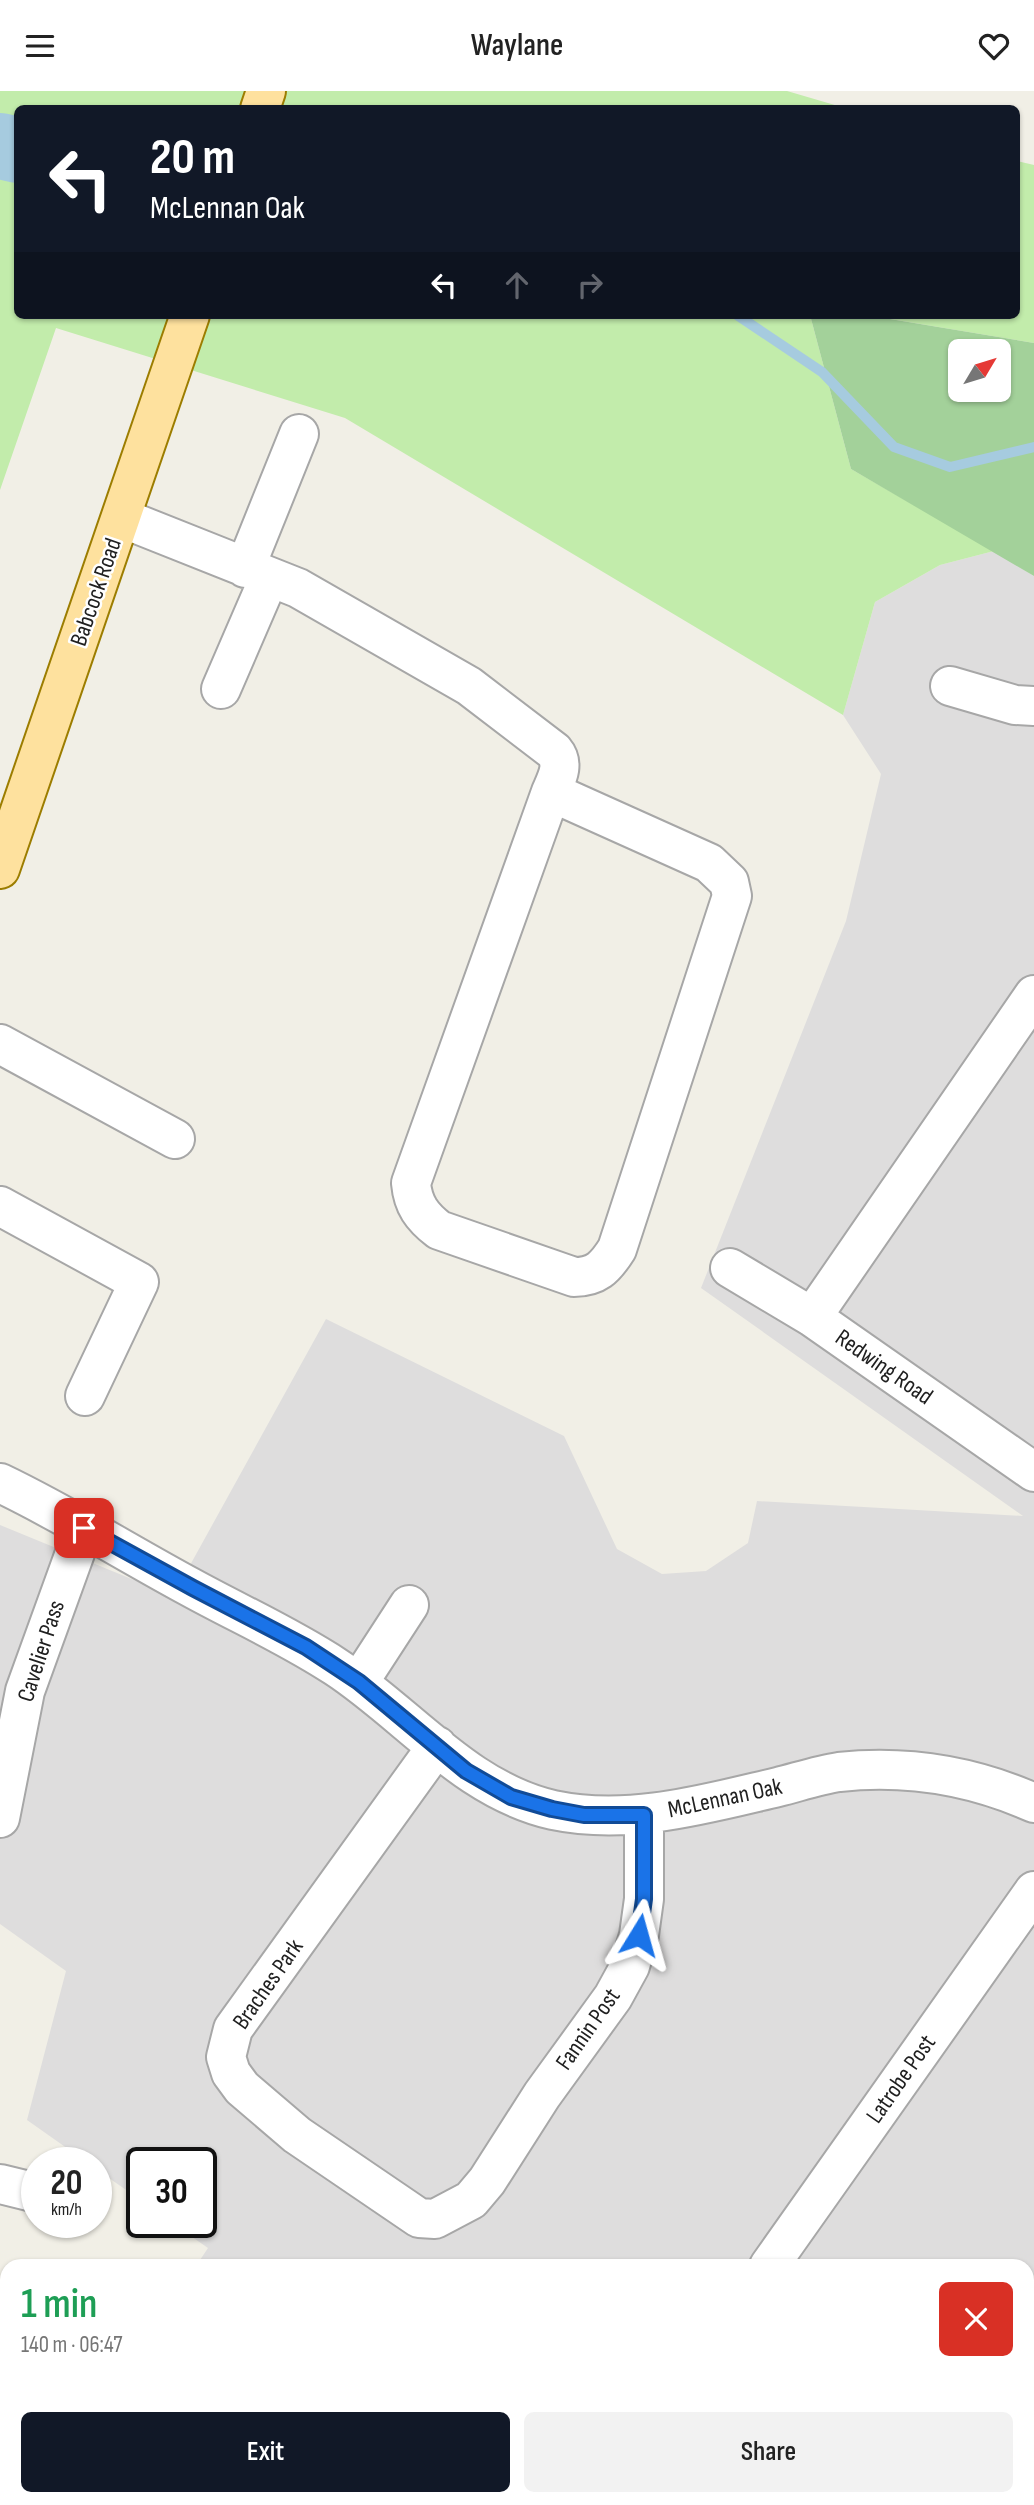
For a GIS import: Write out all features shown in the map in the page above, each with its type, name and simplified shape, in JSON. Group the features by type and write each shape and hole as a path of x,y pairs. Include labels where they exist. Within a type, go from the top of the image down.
{"main road":[{"name":"Babcock Road","path":"0,869 189,319"}],"street":[{"path":"220,689 299,434"},
{"path":"122,518 298,588 469,686 560,758 560,769 551,792 411,1183 412,1198 424,1219 439,1230 574,1276 587,1277 605,1269 617,1249 732,896 729,882 709,863 551,792"},
{"path":"950,686 1014,705 1034,706"},
{"path":"812,1317 1034,995"},
{"path":"0,1044 175,1139"},
{"path":"0,1206 139,1282 85,1396"},
{"name":"Redwing Road","path":"730,1268 812,1317 1030,1461"},
{"name":"McLennan Oak","path":"0,1483 306,1647 359,1682 466,1771 511,1797 584,1815 644,1815 690,1808 838,1772 885,1771 948,1775 1004,1790 1034,1803"},
{"name":"Cavelier Pass","path":"0,1818 25,1691 84,1528"},
{"path":"359,1682 409,1605"},
{"name":"Braches Park","path":"437,1746 233,2029 226,2057 230,2073 242,2088 297,2135 419,2218 435,2219 452,2211"},
{"name":"Fannin Post","path":"452,2211 471,2200 487,2181 542,2095 613,1997 630,1966 639,1935 644,1899 644,1815"},
{"name":"Latrobe Post","path":"774,2259 1034,1891"},
{"path":"0,2184 21,2189"}],"shaded area":[{"path":"994,551 1034,576 1034,2259 201,2259 208,2248 194,2238 217,2238 217,2147 126,2147 126,2190 112,2180 112,2147 65,2147 27,2120 66,1971 0,1924 0,1525 173,1596 326,1319 564,1436 617,1549 662,1574 706,1571 748,1543 757,1501 1023,1516 701,1288 846,921 881,774 843,715 875,602 940,565"}],"green space":[{"path":"0,91 787,91 835,105 14,105 14,319 811,319 851,469 994,551 940,565 875,602 843,715 345,418 56,328 0,490"},
{"path":"1020,162 1034,165 1034,343 890,319 1020,319"},
{"path":"811,319 890,319 1010,339 948,339 948,403 1012,403 1012,339 1034,343 1034,576 851,469"}],"waterway":[{"path":"0,146 14,149"},
{"path":"743,319 822,372 894,447 950,467 1034,447"}],"route":[{"path":"84,1528 306,1647 359,1682 466,1771 511,1797 584,1815 644,1815 644,1899 639,1935"}]}
